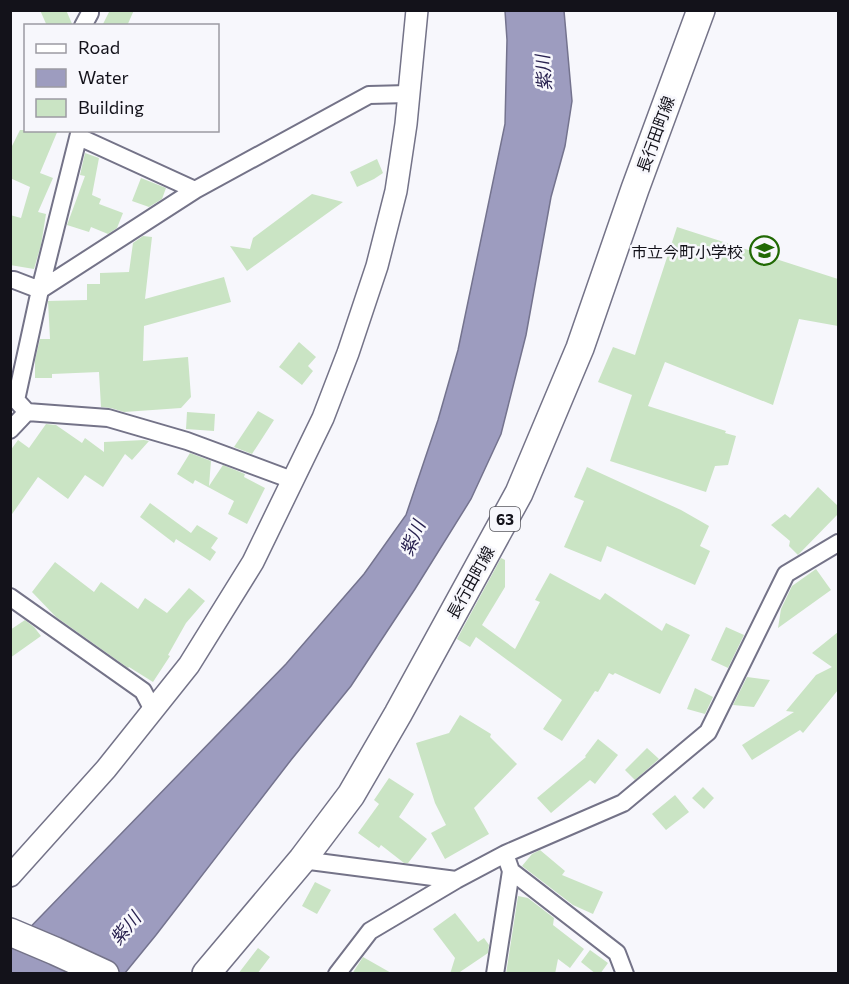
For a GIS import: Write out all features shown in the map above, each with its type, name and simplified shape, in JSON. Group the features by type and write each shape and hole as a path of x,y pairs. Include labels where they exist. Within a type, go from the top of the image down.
{"main road":[{"name":"長行田町線","path":"206,974 302,860 351,795 519,493 580,348 635,189 701,10"},
{"path":"10,932 105,974"}],"street":[{"path":"84,24 90,13 89,10"},
{"path":"10,876 106,770 189,665 253,562 323,418 377,266 396,191 406,124 417,10"},
{"path":"40,291 195,190 369,95 408,94"},
{"path":"195,190 79,134 16,400 27,412 108,418 187,441 292,480"},
{"path":"10,280 40,291"},
{"path":"10,430 27,412"},
{"path":"337,974 370,931 505,854 623,803 708,732 786,574 838,543"},
{"path":"10,597 143,691 153,710"},
{"path":"495,974 511,872 505,854"},
{"path":"302,860 456,880"},
{"path":"511,872 617,953 625,974"}],"water":[{"name":"紫川","path":"505,11 564,11 572,101 565,146 551,197 526,335 501,434 471,499 351,686 125,973 11,973 10,948 286,664 364,574 406,515 438,420 458,350 505,124 507,40"}],"building":[{"path":"40,10 66,10 72,24 46,24"},
{"path":"110,10 134,10 128,24 103,24"},
{"path":"20,130 57,132 40,173 53,178 38,212 46,214 34,269 10,265 10,215 21,218 30,187 10,178 10,150"},
{"path":"85,153 99,158 92,195 101,199 99,204 123,213 117,228 108,234 91,227 89,232 67,225 85,176 80,175"},
{"path":"377,159 383,173 357,187 350,172"},
{"path":"141,178 166,188 162,199 149,207 132,201"},
{"path":"312,194 343,202 247,271 230,246 250,249 253,238"},
{"path":"677,227 838,279 838,326 799,319 773,405 665,362 648,406 736,436 728,465 715,466 706,492 610,461 632,395 598,382 613,347 635,355"},
{"path":"143,236 152,237 145,299 224,277 231,302 144,326 143,361 188,357 191,397 181,408 124,412 101,407 99,372 52,374 52,378 35,378 35,360 40,339 50,339 48,301 87,300 87,284 100,284 100,273 129,272 133,243"},
{"path":"299,342 316,357 308,366 313,371 302,385 279,367"},
{"path":"258,411 274,420 252,454 234,447"},
{"path":"187,412 215,414 214,431 186,429"},
{"path":"46,424 56,425 82,443 85,438 104,452 104,442 149,441 132,460 125,454 103,487 85,475 68,499 38,477 10,517 10,451 18,440 29,448"},
{"path":"190,453 211,461 209,486 223,465 245,474 244,477 265,488 247,524 228,514 234,501 195,480 193,484 177,474"},
{"path":"587,467 681,510 709,526 700,546 710,551 695,585 607,546 601,562 564,547 584,501 574,497"},
{"path":"818,487 838,506 838,514 798,555 789,546 790,541 771,525 785,514 790,518"},
{"path":"150,503 191,533 197,525 218,538 211,548 216,552 210,561 176,539 174,543 140,517"},
{"path":"501,558 505,560 505,587 482,625 515,649 540,602 535,600 550,573 600,600 605,593 662,631 666,623 690,635 660,694 615,673 613,675 609,673 562,741 543,729 562,700 476,637 470,647 457,639"},
{"path":"55,562 94,592 101,582 138,609 145,598 167,613 189,588 205,601 186,623 168,655 170,656 153,682 128,668 56,617 32,592"},
{"path":"816,569 831,590 778,628 781,609 792,586"},
{"path":"25,620 41,636 10,658 10,630"},
{"path":"726,627 744,635 728,668 711,660"},
{"path":"838,632 838,690 803,733 800,730 752,760 742,745 794,712 786,711 816,675 832,667 812,653"},
{"path":"747,677 770,680 754,707 733,705"},
{"path":"695,688 713,697 705,714 687,709"},
{"path":"460,715 491,734 490,737 517,764 474,808 489,834 445,859 431,833 446,825 435,803 416,743 449,733"},
{"path":"598,739 618,755 595,784 590,780 551,813 537,798 586,757"},
{"path":"647,748 659,759 635,780 625,770"},
{"path":"389,778 414,794 399,817 427,839 408,863 404,863 381,845 379,848 358,833 379,804 374,800"},
{"path":"703,787 714,798 704,809 692,798"},
{"path":"675,795 689,812 666,830 652,814"},
{"path":"540,850 565,871 562,875 603,892 593,914 573,905 522,866 532,854"},
{"path":"315,882 331,890 317,914 302,906"},
{"path":"518,896 528,898 554,918 553,925 584,949 570,968 558,959 555,974 506,974"},
{"path":"455,913 478,942 484,938 489,945 488,953 457,974 450,974 455,958 433,929"},
{"path":"258,948 270,957 257,974 238,974"},
{"path":"590,950 608,963 600,974 596,974 581,962"},
{"path":"363,957 393,974 352,974"}],"place":[{"name":"市立今町小学校","path":"764,251"}]}
